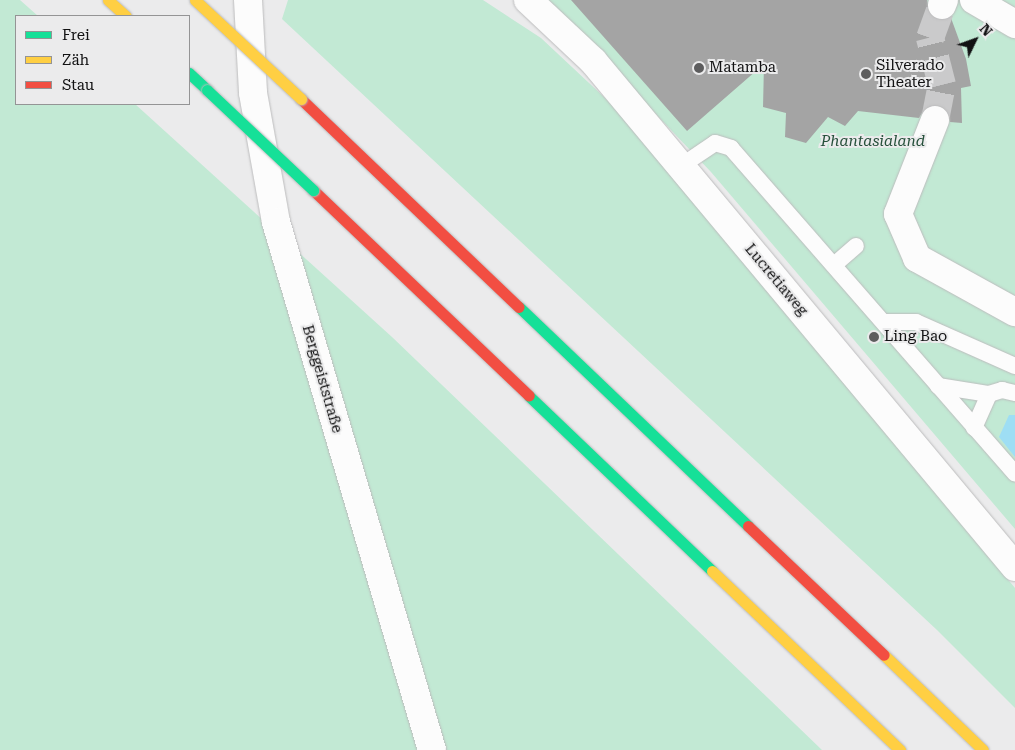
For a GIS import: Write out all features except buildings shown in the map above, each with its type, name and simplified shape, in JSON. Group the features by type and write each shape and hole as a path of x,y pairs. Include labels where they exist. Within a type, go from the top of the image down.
{"highway":[{"path":"108,0 125,15"},
{"path":"196,0 983,750"},
{"path":"190,74 900,750"}],"street":[{"name":"Berggeiststraße","path":"248,0 252,93 276,222 432,750"},
{"name":"Lucretiaweg","path":"528,0 592,61 1015,568"},
{"path":"974,0 1015,24"},
{"path":"934,120 898,214 916,258 1015,312"}],"lane":[{"path":"681,166 715,142 731,148 1015,474"},
{"path":"834,265 856,246"},
{"path":"884,322 916,322 1015,366"},
{"path":"938,386 989,394 1002,390 1015,392"},
{"path":"974,428 989,394"}],"green space":[{"path":"0,0 20,0 37,15 15,15 15,105 136,105 392,337 822,750 0,750"},
{"path":"288,0 483,0 541,38 620,112 1015,588 1015,708 937,630 282,19"},
{"name":"Phantasialand","path":"547,0 1015,0 1015,529 711,172"}],"water":[{"path":"1009,415 1015,415 1015,457 999,437"}],"tunnel":[{"path":"935,120 942,85 930,38 942,5"}],"traffic: fast":[{"path":"190,74 207,90"},
{"path":"207,90 313,190"},
{"path":"519,307 748,526"},
{"path":"529,396 712,571"}],"traffic: slow":[{"path":"108,0 125,15"},
{"path":"195,0 301,99"},
{"path":"712,571 900,750"},
{"path":"884,655 983,750"}],"traffic: jam":[{"path":"301,99 519,307"},
{"path":"313,190 529,396"},
{"path":"748,526 884,655"}],"place":[{"name":"Matamba","path":"699,68"},
{"name":"Silverado Theater","path":"866,74"},
{"name":"Ling Bao","path":"874,337"}]}
